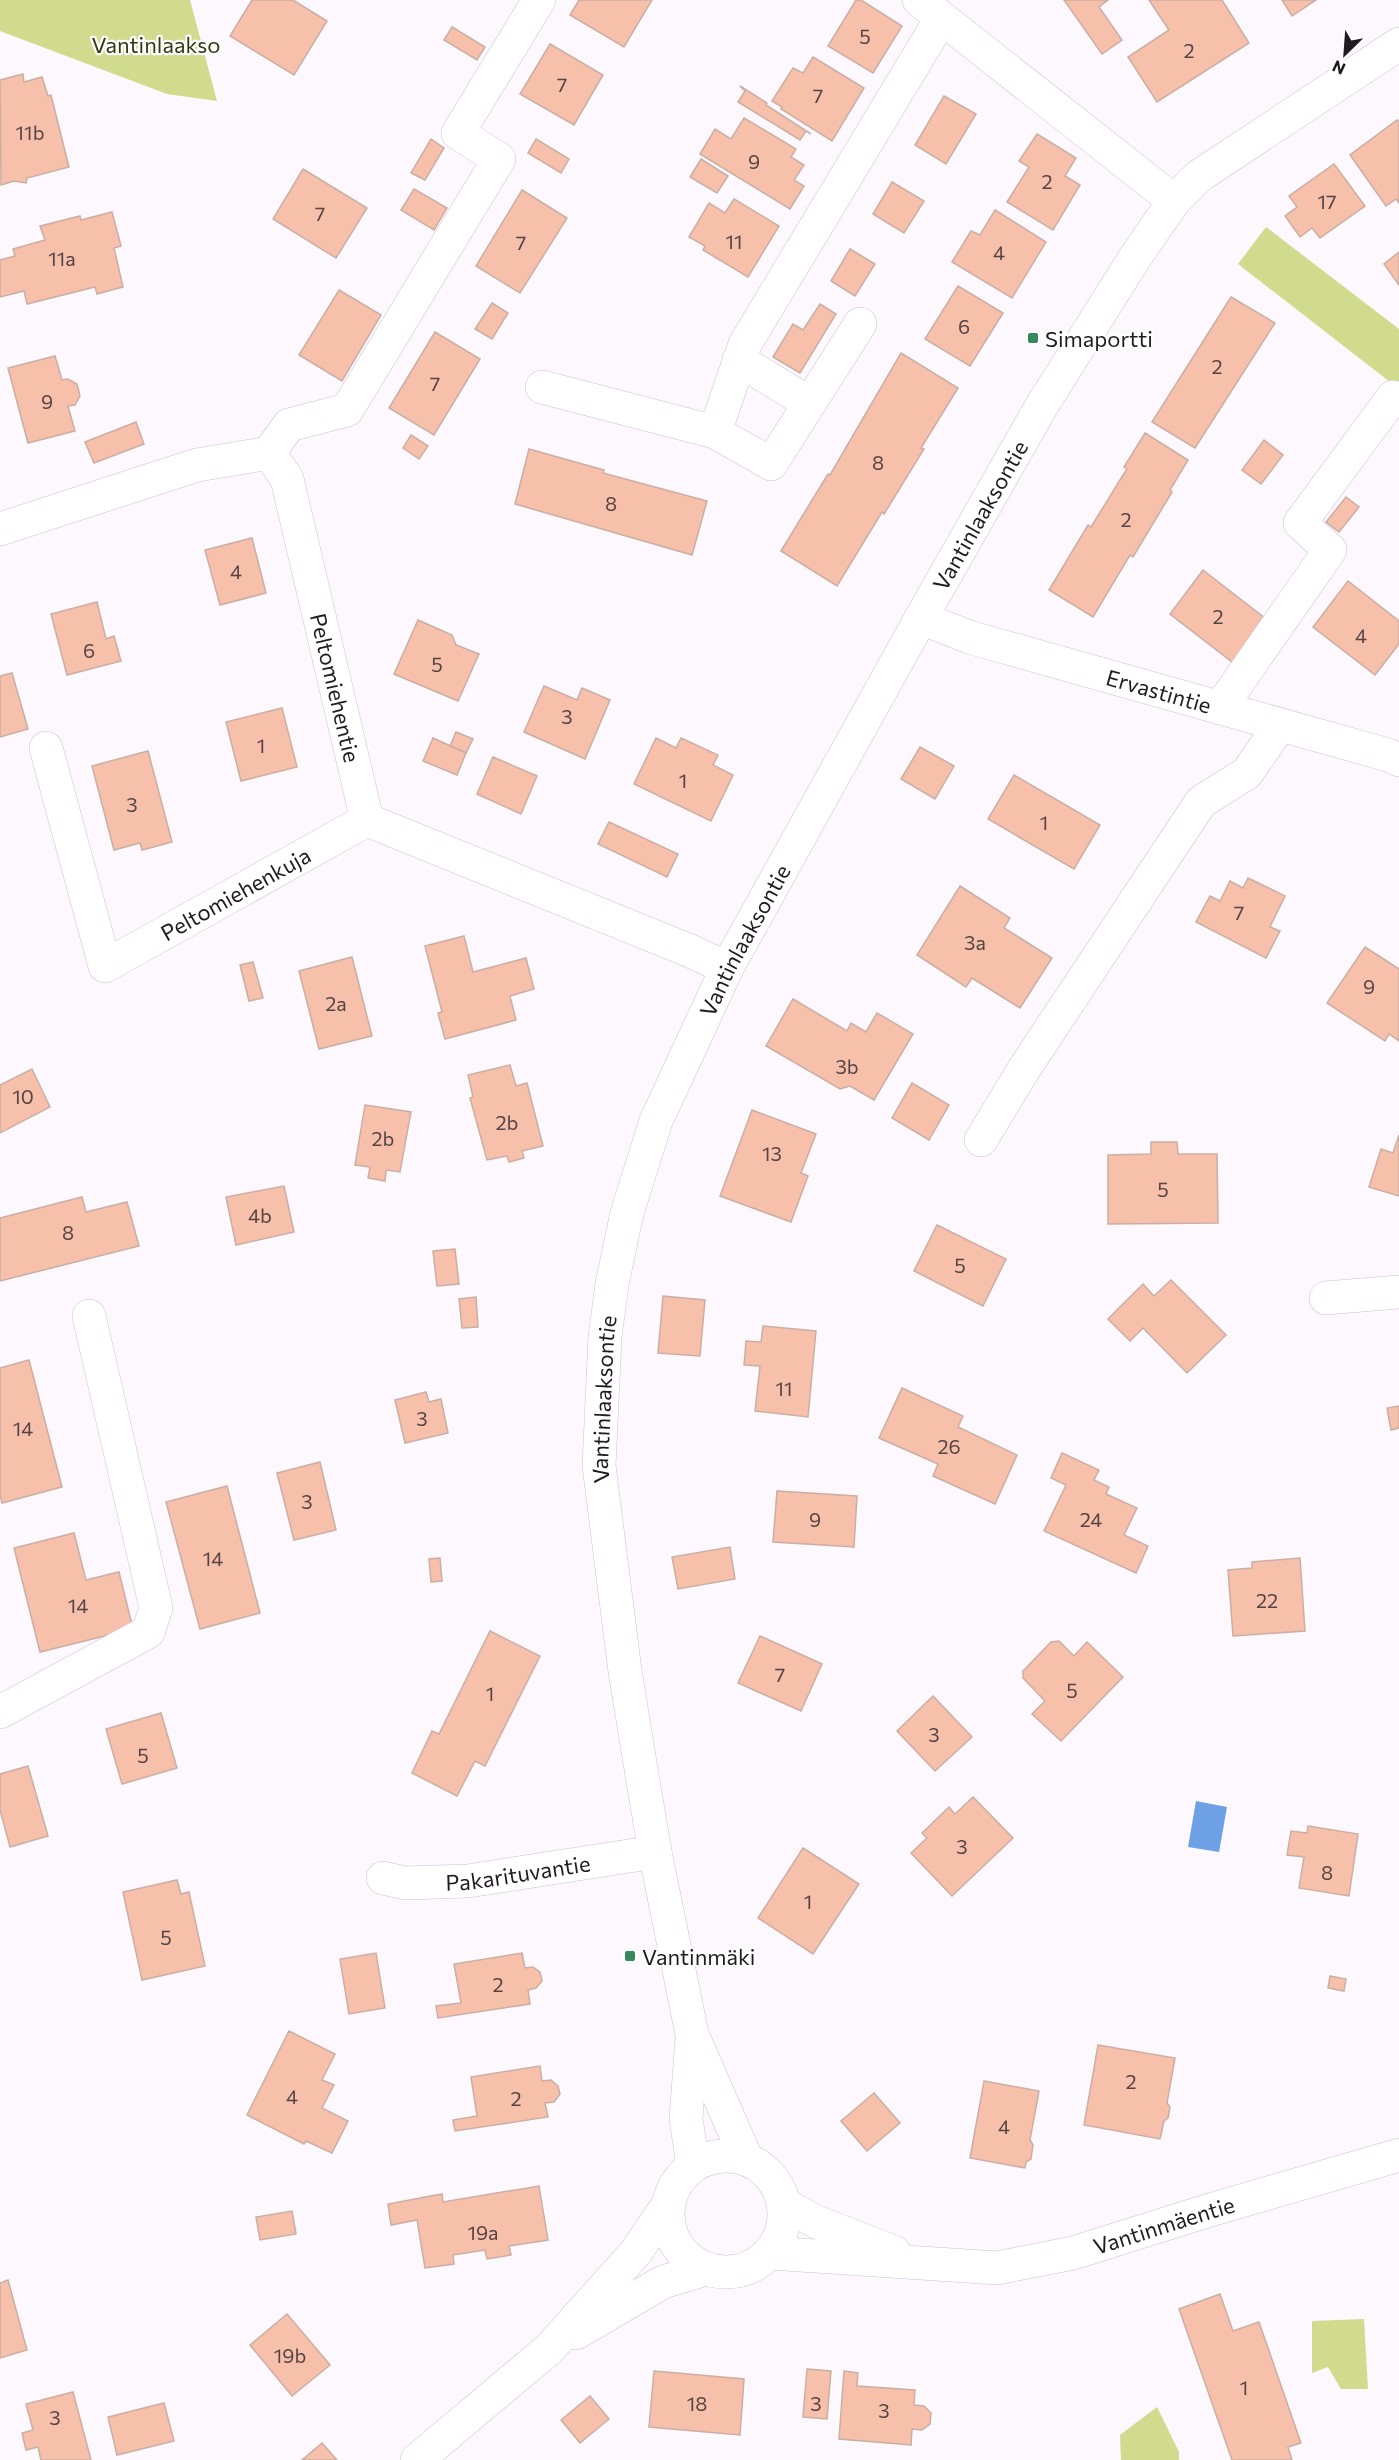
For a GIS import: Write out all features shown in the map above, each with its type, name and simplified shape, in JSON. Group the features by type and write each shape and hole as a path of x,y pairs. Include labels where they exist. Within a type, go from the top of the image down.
{"street":[{"path":"0,529 197,465 269,453 290,425 346,410 499,159 458,133 539,0"},
{"path":"715,432 742,352 930,10 1174,201"},
{"name":"Vantinlaaksontie","path":"746,2158 692,2034 655,1852 625,1671 599,1466 605,1337 612,1284 623,1229 642,1161 656,1121 727,968 1041,407 1104,305 1174,201 1199,176 1399,44"},
{"path":"542,387 715,432 771,464 860,324"},
{"path":"742,352 809,403"},
{"path":"1220,708 1330,550 1300,523 1392,397"},
{"name":"Peltomiehentie","path":"269,453 287,479 367,820"},
{"name":"Ervastintie","path":"921,618 969,637 1399,760"},
{"path":"981,1140 1028,1063 1201,801 1247,773 1280,725"},
{"name":"Peltomiehenkuja","path":"46,748 105,966 367,820"},
{"path":"367,820 688,950 727,968"},
{"path":"1326,1298 1399,1292"},
{"path":"0,1712 148,1632 156,1608 89,1316"},
{"name":"Pakarituvantie","path":"383,1878 405,1883 468,1881 655,1852"},
{"name":"Vantinlaaksontie","path":"692,2034 686,2119 693,2165"},
{"path":"417,2460 549,2349 636,2252 667,2206 676,2182 693,2165 710,2157 728,2155 746,2158 760,2166 771,2176 779,2190 784,2205 784,2222 779,2239 770,2253 756,2264 740,2271 723,2272 706,2269 689,2259 676,2244 668,2225 667,2206"},
{"name":"Vantinmäentie","path":"770,2253 997,2268 1073,2253 1399,2155"},
{"name":"Vantinmäentie","path":"784,2205 819,2223 926,2265"},
{"path":"549,2349 663,2282 706,2269"}],"green space":[{"name":"Vantinlaakso","path":"0,0 190,0 217,101 167,94 0,31"},
{"path":"1266,227 1399,329 1399,389 1238,264"},
{"path":"1364,2319 1368,2389 1341,2389 1328,2367 1312,2373 1312,2321"},
{"path":"1157,2407 1179,2452 1179,2460 1121,2460 1120,2435"}],"water":[{"path":"1196,1801 1227,1807 1219,1852 1188,1847"}],"building":[{"path":"252,0 293,0 327,21 294,75 230,36"},
{"path":"579,0 652,0 624,47 570,15"},
{"path":"856,0 861,0 902,26 873,73 828,46"},
{"path":"1064,0 1108,0 1099,7 1122,40 1102,54"},
{"path":"1149,0 1222,0 1249,43 1157,102 1128,57 1169,30"},
{"path":"1282,0 1316,0 1292,16"},
{"path":"452,27 485,47 477,60 444,40"},
{"path":"550,44 603,75 574,125 520,94"},
{"path":"813,57 864,88 832,141 772,101 793,68 803,73"},
{"path":"23,74 24,82 42,77 48,96 51,95 69,167 27,178 26,183 14,181 1,185 0,80"},
{"path":"740,86 811,134 806,131 800,140 738,102 745,91"},
{"path":"944,96 976,114 946,164 915,145"},
{"path":"744,118 796,149 791,157 804,165 794,180 804,186 790,209 700,154 715,129 731,139"},
{"path":"1397,120 1399,122 1399,203 1396,199 1386,206 1350,155"},
{"path":"1037,134 1076,158 1065,176 1080,185 1053,230 1007,202 1029,167 1019,161"},
{"path":"431,139 444,148 425,180 411,173"},
{"path":"536,139 569,159 561,173 528,153"},
{"path":"701,159 728,176 717,193 690,177"},
{"path":"1334,164 1365,206 1320,238 1312,228 1300,237 1285,216 1297,207 1289,196"},
{"path":"303,169 367,208 336,258 273,219"},
{"path":"892,182 924,201 904,233 873,214"},
{"path":"414,189 447,208 434,230 401,210"},
{"path":"522,190 567,218 520,293 476,266"},
{"path":"734,199 779,226 748,277 703,250 705,246 689,237 709,203 725,213"},
{"path":"995,210 1046,242 1012,298 952,262 971,231 980,235"},
{"path":"112,212 121,246 114,248 123,287 97,294 95,287 27,304 24,291 0,297 0,260 15,256 13,249 45,240 40,226 80,216 81,220"},
{"path":"850,249 875,264 855,296 831,281"},
{"path":"1399,252 1399,285 1384,264"},
{"path":"958,286 1003,313 970,366 925,339"},
{"path":"339,290 381,315 342,381 299,355"},
{"path":"1231,297 1275,323 1195,448 1152,422"},
{"path":"492,303 508,313 492,339 475,329"},
{"path":"820,304 836,314 800,373 773,357 793,324 803,330"},
{"path":"435,332 480,359 434,435 389,408"},
{"path":"901,353 958,388 921,448 924,449 837,586 781,551 828,474 830,475"},
{"path":"55,356 62,380 68,379 77,384 80,396 75,405 68,406 75,431 28,443 8,368"},
{"path":"136,422 144,444 94,463 85,442"},
{"path":"1145,433 1188,460 1170,490 1172,492 1133,557 1130,555 1093,617 1049,590 1088,525 1091,527 1127,469 1124,467"},
{"path":"411,435 428,446 419,459 403,448"},
{"path":"1264,440 1283,455 1261,484 1242,470"},
{"path":"529,449 604,470 603,473 707,501 692,555 515,504"},
{"path":"1346,497 1359,507 1339,532 1326,522"},
{"path":"252,538 266,593 220,605 205,550"},
{"path":"1203,570 1266,619 1232,662 1170,614"},
{"path":"1348,581 1399,621 1399,644 1375,675 1313,627"},
{"path":"97,602 106,639 114,636 121,661 67,675 51,614"},
{"path":"418,620 452,635 456,645 479,654 458,701 394,674"},
{"path":"12,673 28,729 0,737 0,676"},
{"path":"544,686 577,700 582,688 610,700 585,759 524,732"},
{"path":"282,708 297,767 241,781 226,722"},
{"path":"456,732 473,739 466,753 450,746"},
{"path":"433,738 466,753 457,775 423,761"},
{"path":"656,738 676,748 681,738 718,755 713,765 733,775 711,821 634,784"},
{"path":"920,747 954,766 935,799 901,779"},
{"path":"148,751 172,842 142,850 140,843 114,850 92,766"},
{"path":"493,757 537,776 521,814 477,794"},
{"path":"1014,775 1100,825 1074,869 988,819"},
{"path":"609,822 678,854 667,877 598,844"},
{"path":"1248,878 1285,896 1270,927 1280,931 1266,958 1196,922 1210,896 1220,901 1230,881 1243,888"},
{"path":"960,886 1010,918 1004,928 1052,958 1020,1008 972,978 966,987 917,955"},
{"path":"464,936 473,972 526,958 534,989 510,996 516,1020 445,1039 438,1013 442,1012 425,946"},
{"path":"1365,947 1399,969 1399,1041 1389,1034 1385,1041 1327,1003"},
{"path":"352,957 372,1036 319,1049 299,971"},
{"path":"253,962 263,998 249,1001 240,965"},
{"path":"793,999 847,1031 851,1023 866,1032 877,1013 913,1034 874,1100 850,1086 840,1089 766,1046"},
{"path":"510,1065 516,1086 527,1083 543,1146 522,1151 524,1158 509,1162 507,1156 487,1160 470,1098 473,1097 468,1075"},
{"path":"32,1069 50,1107 0,1133 0,1085"},
{"path":"912,1083 949,1105 929,1140 892,1118"},
{"path":"365,1105 411,1112 400,1172 386,1170 385,1181 368,1178 370,1167 355,1165"},
{"path":"752,1110 816,1134 801,1173 808,1176 791,1222 720,1196"},
{"path":"1399,1135 1399,1196 1369,1187 1381,1149 1393,1153"},
{"path":"1151,1142 1177,1142 1178,1154 1217,1154 1218,1223 1108,1224 1108,1155 1151,1154"},
{"path":"284,1186 294,1232 236,1245 226,1197"},
{"path":"82,1197 86,1212 127,1202 139,1246 0,1281 0,1218"},
{"path":"937,1225 1006,1259 983,1306 914,1271"},
{"path":"455,1249 459,1284 437,1286 433,1251"},
{"path":"1171,1280 1226,1335 1187,1373 1143,1328 1130,1341 1108,1319 1143,1284 1154,1296"},
{"path":"663,1296 705,1300 700,1356 658,1353"},
{"path":"476,1297 478,1327 462,1328 459,1299"},
{"path":"763,1326 816,1331 808,1417 755,1411 760,1366 744,1365 746,1341 761,1342"},
{"path":"29,1360 62,1487 2,1503 0,1495 0,1368"},
{"path":"902,1388 963,1416 958,1427 1017,1455 995,1504 933,1476 938,1464 879,1438"},
{"path":"426,1392 429,1402 441,1399 448,1433 405,1443 395,1400"},
{"path":"1399,1406 1399,1428 1391,1430 1387,1408"},
{"path":"1062,1453 1099,1470 1094,1480 1109,1487 1106,1494 1137,1508 1124,1535 1148,1546 1136,1573 1044,1531 1066,1485 1051,1478"},
{"path":"320,1462 336,1530 294,1540 277,1473"},
{"path":"227,1486 260,1613 200,1629 166,1502"},
{"path":"777,1491 857,1496 854,1547 773,1542"},
{"path":"74,1533 86,1580 119,1572 133,1629 40,1652 14,1548"},
{"path":"730,1547 735,1579 678,1589 672,1557"},
{"path":"440,1558 442,1581 431,1582 429,1559"},
{"path":"1300,1558 1305,1631 1233,1636 1228,1570 1252,1568 1252,1562"},
{"path":"490,1631 540,1656 485,1766 475,1761 457,1796 412,1773 432,1731 439,1734"},
{"path":"760,1636 822,1664 801,1711 738,1683"},
{"path":"1059,1641 1074,1656 1087,1642 1123,1677 1061,1741 1032,1714 1045,1701 1023,1678 1023,1671 1051,1642"},
{"path":"933,1696 972,1737 935,1771 897,1731"},
{"path":"161,1713 177,1768 122,1784 106,1729"},
{"path":"28,1766 48,1836 10,1847 0,1810 0,1774"},
{"path":"973,1797 1013,1838 952,1896 911,1853 927,1838 922,1833 949,1807 955,1814"},
{"path":"1308,1826 1358,1834 1349,1896 1299,1888 1304,1857 1287,1855 1291,1831 1307,1833"},
{"path":"803,1848 859,1884 813,1954 758,1918"},
{"path":"177,1880 181,1894 189,1892 205,1966 142,1980 123,1892"},
{"path":"376,1953 385,2008 349,2014 340,1959"},
{"path":"522,1953 525,1968 533,1967 540,1972 542,1981 536,1988 528,1990 530,2004 438,2018 436,2006 461,2003 454,1964"},
{"path":"1330,1976 1346,1979 1344,1991 1328,1988"},
{"path":"289,2031 335,2054 322,2080 334,2085 322,2108 348,2121 332,2153 306,2141 304,2144 247,2115"},
{"path":"1098,2045 1175,2058 1167,2103 1170,2107 1168,2118 1164,2121 1160,2139 1084,2125"},
{"path":"540,2066 542,2081 551,2080 558,2086 560,2094 554,2102 545,2103 548,2117 455,2131 453,2120 477,2116 471,2077"},
{"path":"984,2081 1039,2091 1030,2140 1033,2145 1031,2159 1026,2162 1025,2168 970,2158"},
{"path":"874,2093 900,2123 867,2151 841,2121"},
{"path":"539,2186 548,2240 509,2246 511,2255 487,2259 485,2250 453,2255 454,2264 425,2268 417,2220 391,2225 388,2204 442,2194 443,2202"},
{"path":"292,2211 296,2234 260,2240 256,2217"},
{"path":"8,2280 27,2350 0,2358 0,2283"},
{"path":"1220,2294 1233,2331 1259,2322 1301,2443 1288,2447 1292,2460 1232,2460 1179,2309"},
{"path":"287,2314 330,2365 292,2396 250,2345"},
{"path":"807,2369 831,2371 827,2419 803,2417"},
{"path":"654,2371 744,2379 740,2435 649,2427"},
{"path":"844,2371 858,2373 857,2386 915,2390 914,2405 924,2406 931,2413 930,2424 922,2430 912,2429 911,2445 839,2439"},
{"path":"73,2392 91,2460 41,2460 38,2447 26,2450 22,2433 33,2430 26,2404"},
{"path":"590,2396 609,2419 580,2443 561,2420"},
{"path":"164,2403 174,2441 117,2455 108,2417"},
{"path":"322,2443 337,2460 302,2460"}],"place":[{"name":"Simaportti","path":"1033,338"},
{"name":"Vantinmäki","path":"630,1956"}]}
